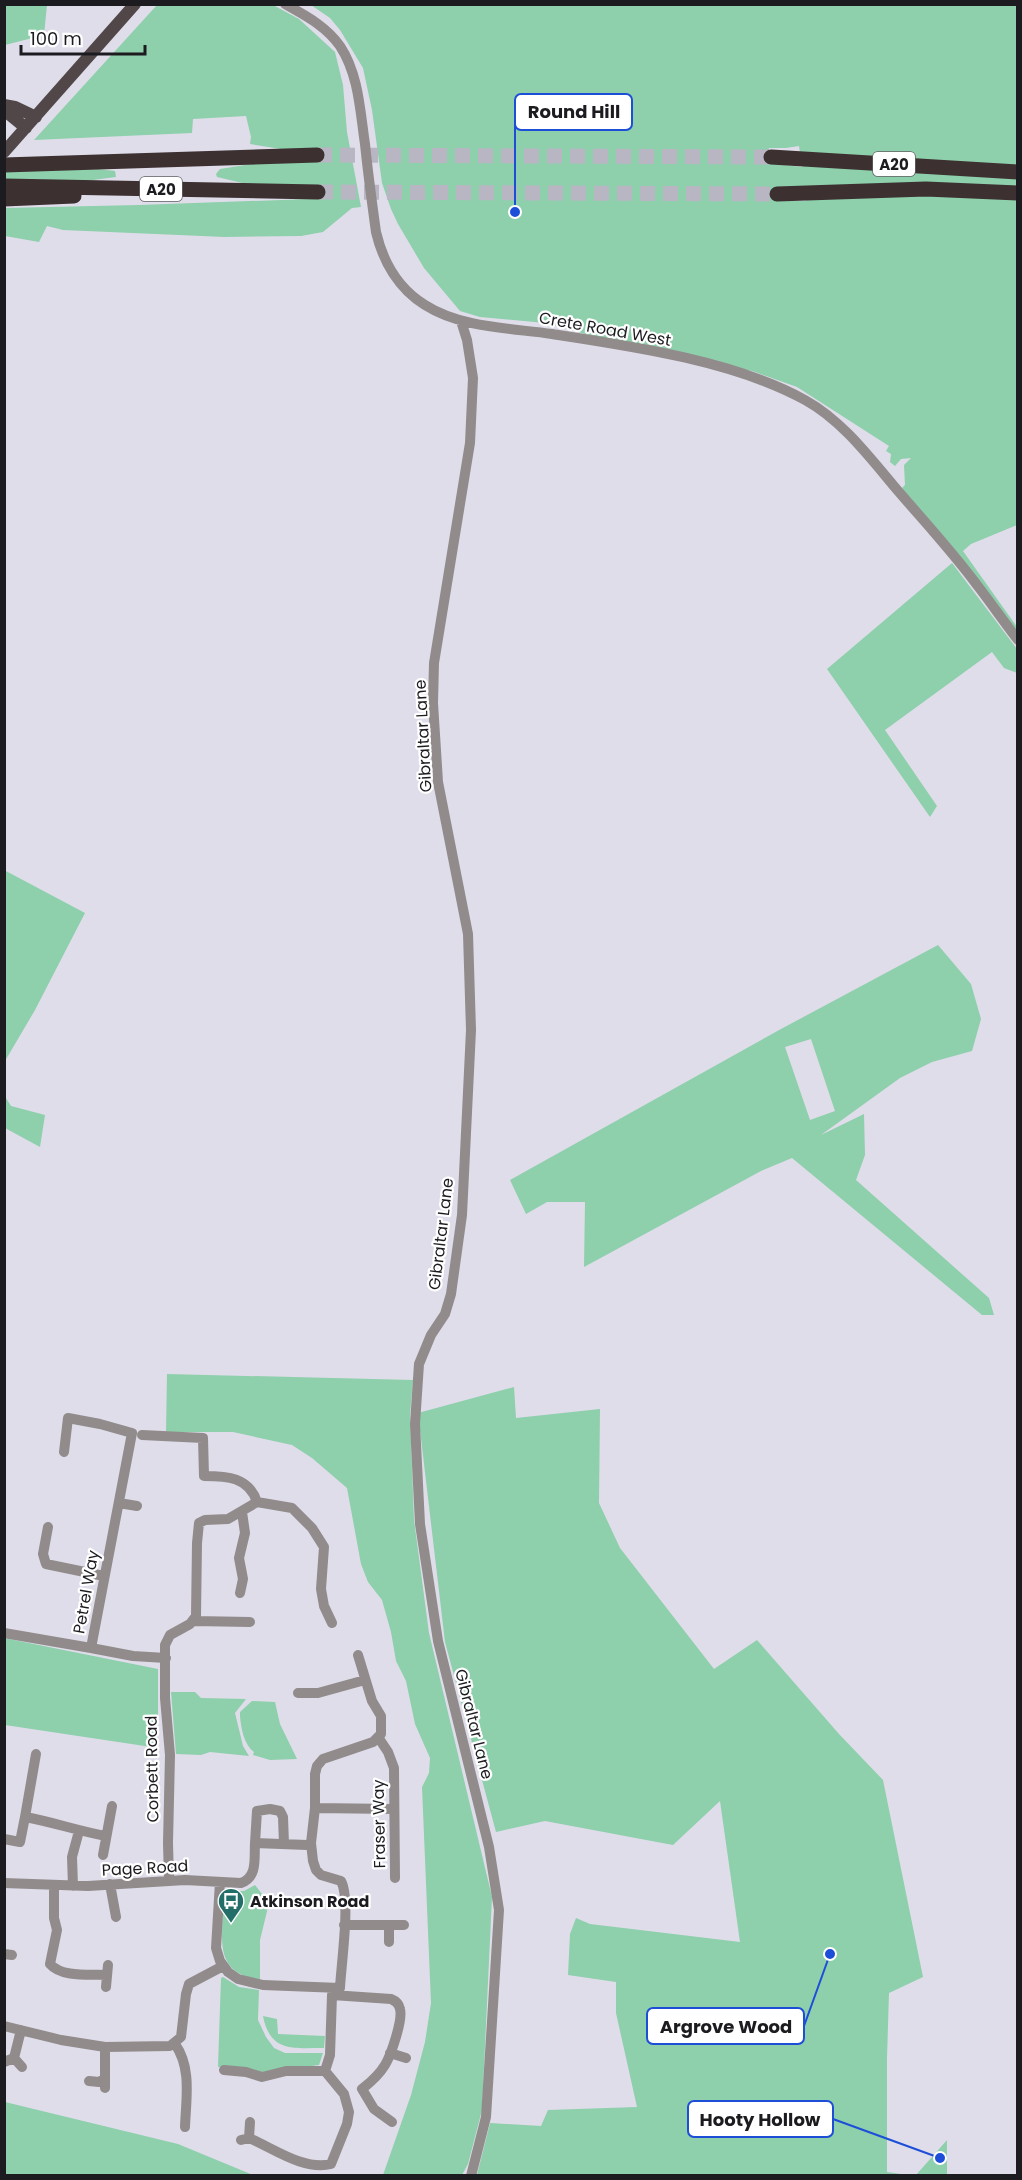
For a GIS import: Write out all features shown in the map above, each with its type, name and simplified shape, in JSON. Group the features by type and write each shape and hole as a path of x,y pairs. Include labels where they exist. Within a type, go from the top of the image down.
{"highway":[{"name":"A20","path":"4,165 318,155"},
{"name":"A20","path":"771,157 1017,172"},
{"name":"A20","path":"4,186 318,192"},
{"path":"4,199 187,189"},
{"name":"A20","path":"777,194 926,189 1017,194"}],"main road":[{"path":"6,149 135,4"},
{"path":"4,105 15,107 36,117"},
{"path":"4,110 26,128"}],"street":[{"name":"Crete Road West","path":"285,4 325,28 339,45 354,74 376,232 386,262 404,287 424,305 461,321 639,348 717,367 766,382 806,400 842,427 870,458 958,561 1017,640"},
{"name":"Gibraltar Lane","path":"461,321 467,340 473,378 470,443 434,663 433,703 438,782 468,934 471,1030 462,1215 451,1294 444,1314 431,1335 418,1364 415,1425 420,1524 438,1641 489,1846 499,1910 486,2117 471,2175"},
{"name":"Petrel Way","path":"64,1452 68,1418 132,1433 92,1648 133,1656 166,1658"},
{"path":"142,1435 204,1433 204,1476 232,1477 252,1491 257,1502"},
{"path":"250,1622 194,1621 198,1526 205,1520 228,1519 257,1502 292,1508 322,1542 325,1551 321,1595 332,1623"},
{"path":"119,1503 137,1506"},
{"path":"240,1593 243,1579 239,1558 245,1539 242,1512"},
{"path":"48,1527 43,1554 46,1564 104,1576"},
{"name":"Corbett Road","path":"169,1880 170,1755 165,1698 165,1645 170,1635 194,1621"},
{"path":"4,1634 92,1648"},
{"path":"325,2071 330,2055 344,1925 344,1886 339,1880 324,1876 316,1870 313,1861 311,1843 315,1808 315,1774 320,1762 327,1757 369,1744 378,1737 382,1720 365,1680 358,1654"},
{"path":"298,1693 318,1699 365,1680"},
{"name":"Fraser Way","path":"378,1737 392,1762 395,1878"},
{"path":"4,1839 20,1842 36,1754"},
{"path":"103,1855 112,1806"},
{"path":"315,1808 393,1809"},
{"name":"Page Road","path":"4,1883 73,1886 169,1880 241,1882 250,1878 254,1869 257,1810 280,1811 283,1817 284,1844"},
{"path":"25,1817 51,1821 79,1831 106,1836"},
{"path":"73,1886 72,1857 79,1831"},
{"path":"255,1843 307,1845 311,1843"},
{"path":"220,1882 216,1948 223,1966 230,1974 242,1981 263,1985 396,2001 401,2013 386,2064 375,2078 359,2085 374,2109 392,2122"},
{"path":"110,1884 116,1917"},
{"path":"54,1886 57,1933 50,1964 53,1968 64,1972 108,1970 106,1987"},
{"path":"344,1925 404,1925"},
{"path":"389,1926 389,1942"},
{"path":"4,2026 105,2047 170,2046 181,2037 189,1984 223,1966"},
{"path":"21,2030 9,2060 22,2067"},
{"path":"175,2043 186,2069 185,2127"},
{"path":"89,2081 105,2084 105,2047"},
{"path":"390,2053 406,2058"},
{"path":"224,2070 246,2072 262,2078 286,2071 325,2071"},
{"path":"250,2122 245,2139 305,2163 321,2166 331,2164 347,2124 349,2112 344,2094 325,2071"},
{"path":"186,2112 198,2111"}],"green space":[{"path":"4,5 47,5 44,35 5,45"},
{"path":"157,5 273,5 299,19 335,52 343,85 347,132 361,207 352,208 323,232 301,236 225,237 63,230 47,226 39,242 5,236 4,208 309,199 217,177 216,174 220,169 271,161 281,149 250,144 251,137 246,116 193,119 192,133 34,140"},
{"path":"311,5 1017,5 1017,525 971,544 963,551 1017,627 1017,635 902,488 905,485 904,465 911,458 901,459 895,466 890,462 891,454 886,451 889,446 797,387 752,371 604,339 545,323 480,317 460,311 424,268 391,209 382,183 372,110 363,68 330,18","holes":["799,146 802,167 768,163 769,148","805,186 806,201 775,201 775,190"]},
{"path":"98,169 115,171 116,177 85,181 5,179 4,171"},
{"path":"952,563 1017,649 1017,673 1004,668 992,652 885,730 937,806 930,817 827,669"},
{"path":"4,870 85,913 35,1010 5,1061"},
{"path":"938,945 971,984 981,1019 972,1051 932,1062 900,1078 821,1135 864,1114 865,1155 856,1180 989,1298 994,1315 982,1315 792,1158 761,1171 584,1267 585,1202 547,1202 526,1214 510,1180 781,1029","holes":["811,1039 835,1111 810,1120 785,1047"]},
{"path":"4,1095 11,1106 45,1115 40,1147 5,1128"},
{"path":"167,1374 413,1380 410,1415 414,1520 429,1633 492,1897 482,2110 468,2164 462,2175 383,2175 411,2095 425,2042 431,2003 422,1787 429,1773 430,1758 415,1724 406,1681 396,1661 382,1600 368,1582 361,1564 347,1488 312,1458 292,1445 233,1432 166,1432"},
{"path":"514,1387 516,1418 600,1409 599,1503 620,1548 714,1669 757,1640 839,1734 883,1780 923,1977 889,1993 887,2172 908,2175 477,2175 490,2123 541,2126 548,2110 637,2107 616,2013 616,1982 568,1975 570,1934 576,1918 590,1924 740,1942 720,1801 673,1845 545,1821 496,1832 445,1642 418,1413"},
{"path":"4,1638 158,1669 158,1748 5,1725"},
{"path":"171,1692 195,1692 201,1698 246,1699 235,1713 243,1746 249,1756 210,1752 201,1755 176,1754"},
{"path":"252,1701 275,1702 280,1724 297,1759 270,1760 253,1755 254,1752 244,1736 240,1716 240,1712"},
{"path":"255,1885 269,1903 260,1940 260,1980 244,1976 234,1970 223,1951 222,1939 224,1898 229,1891 244,1891"},
{"path":"221,1978 239,1987 259,1990 258,2020 274,2048 285,2053 323,2053 319,2065 261,2073 243,2067 218,2067"},
{"path":"263,2016 277,2019 278,2034 325,2036 324,2048 293,2048 277,2042 266,2028"},
{"path":"5,2102 178,2144 253,2175 5,2175"},
{"path":"947,2140 947,2175 916,2175"}],"tunnel":[{"path":"317,155 771,157"},
{"path":"318,192 777,194"}],"place":[{"name":"Round Hill","path":"515,212"},
{"name":"Atkinson Road","path":"231,1924"},
{"name":"Argrove Wood","path":"830,1954"},
{"name":"Hooty Hollow","path":"940,2158"}]}
